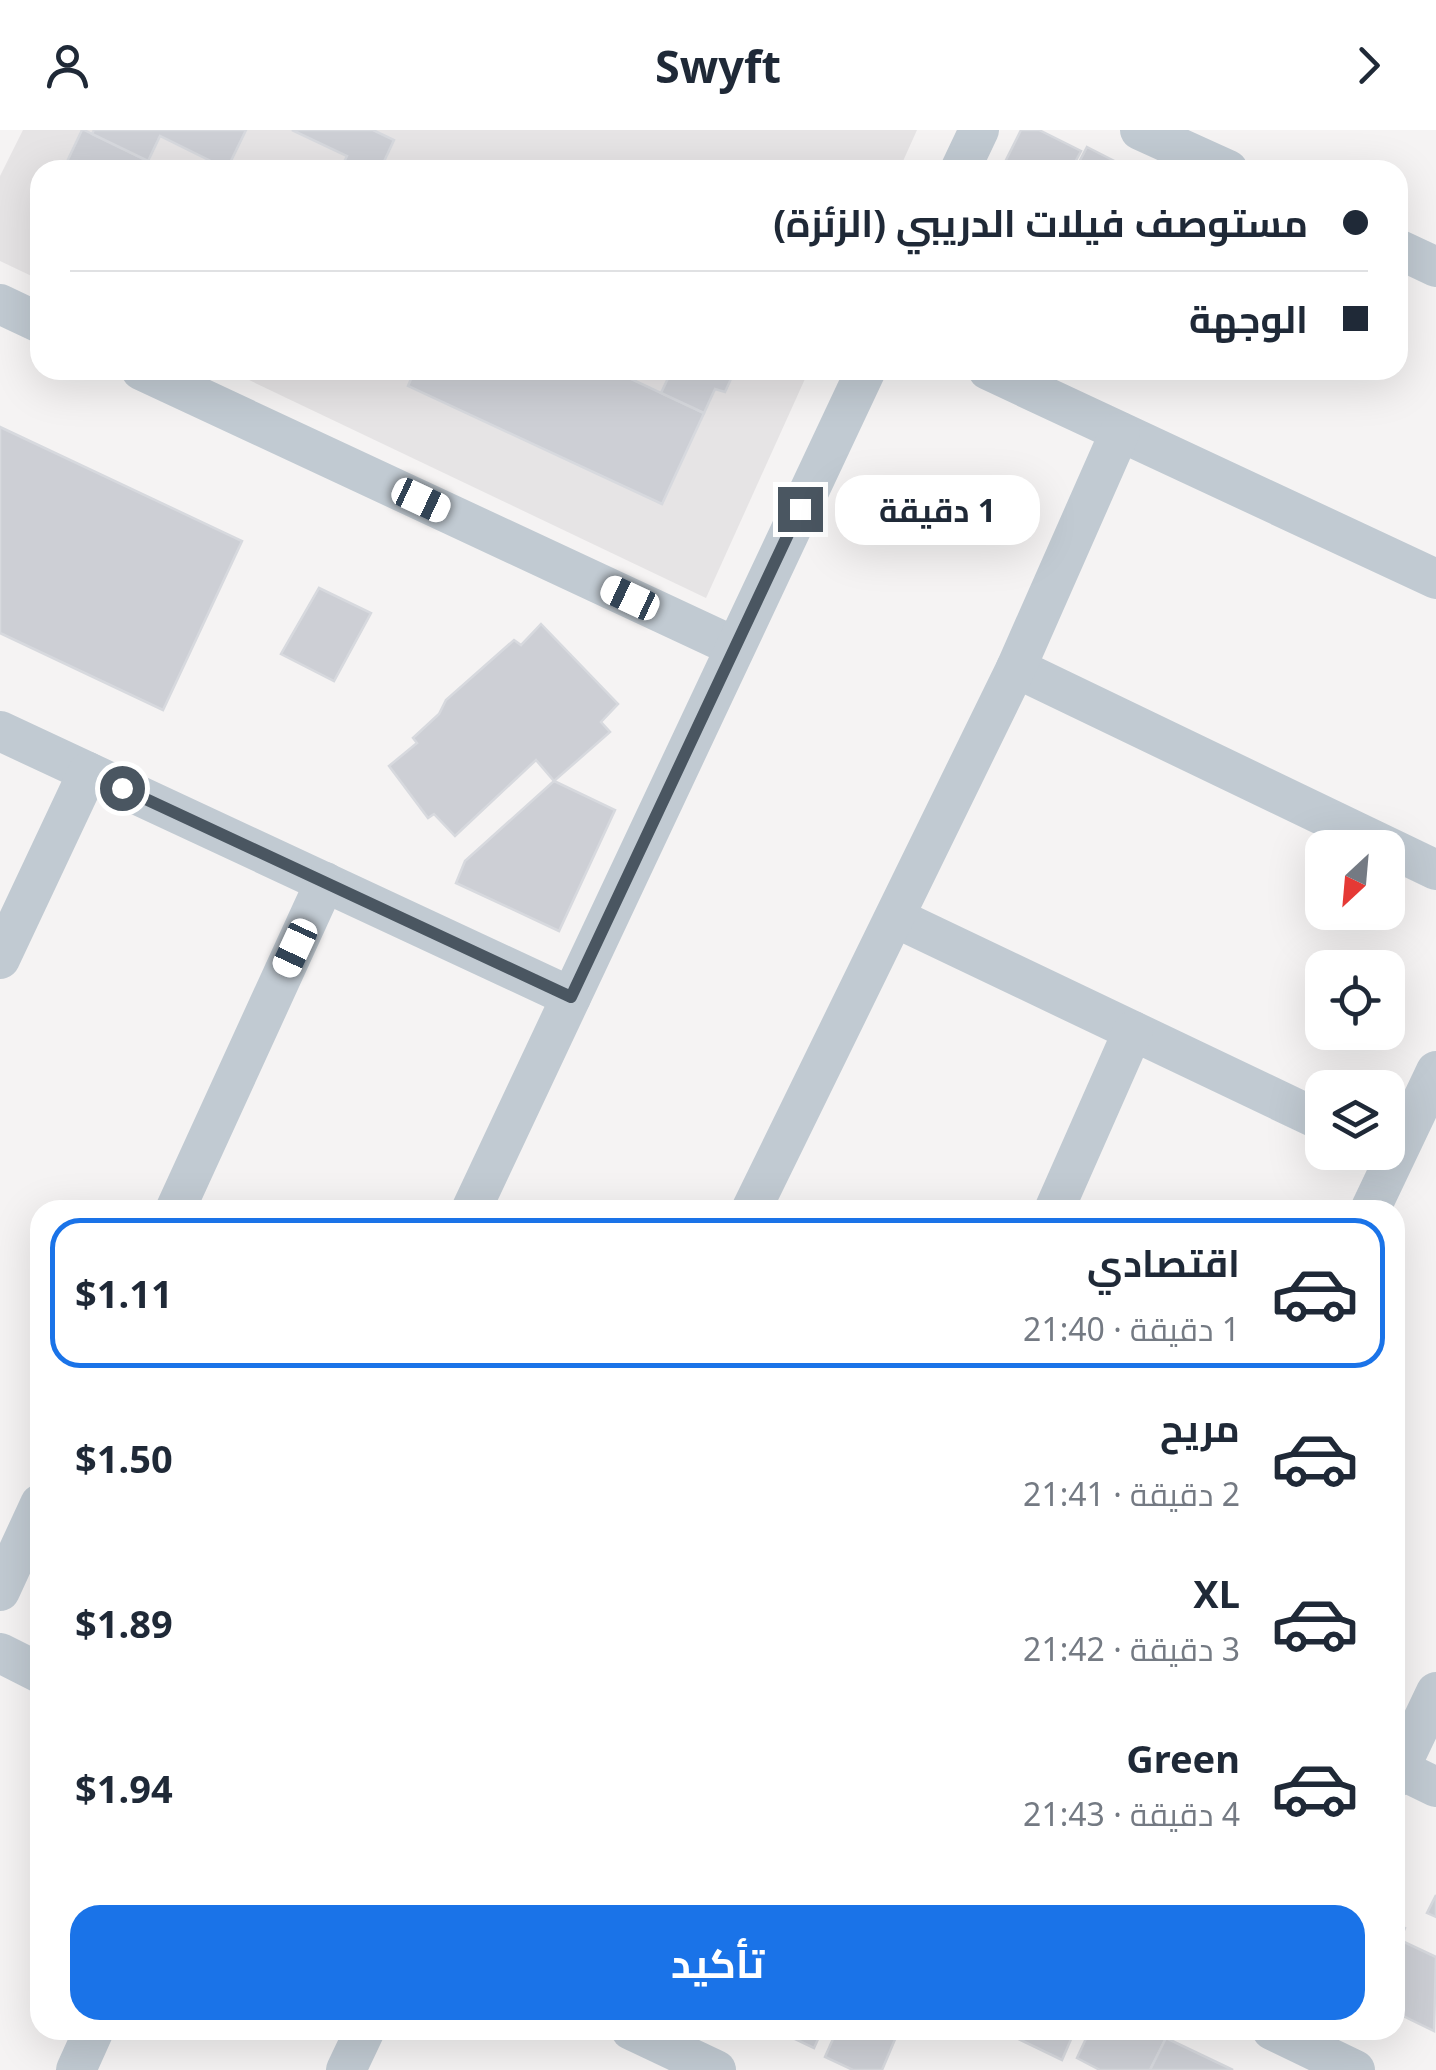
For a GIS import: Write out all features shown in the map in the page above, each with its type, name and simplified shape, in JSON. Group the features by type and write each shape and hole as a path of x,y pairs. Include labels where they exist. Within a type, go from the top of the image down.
{"street":[{"path":"965,160 979,130"},
{"path":"1140,130 1193,141 1216,160"},
{"path":"0,304 30,318"},
{"path":"163,380 735,648"},
{"path":"476,1200 861,380"},
{"path":"1009,380 1436,579"},
{"path":"756,1200 1016,668 1120,432"},
{"path":"1016,668 1436,870"},
{"path":"0,730 571,997"},
{"path":"0,960 88,772"},
{"path":"180,1200 325,882"},
{"path":"896,918 1305,1113"},
{"path":"1058,1200 1133,1031"},
{"path":"1405,1129 1436,1071"},
{"path":"1374,1200 1386,1170"},
{"path":"0,1591 30,1526"},
{"path":"0,1652 30,1667"},
{"path":"1405,1757 1436,1692"},
{"path":"1405,1777 1436,1787"},
{"path":"76,2070 90,2040"},
{"path":"346,2070 360,2040"},
{"path":"652,2040 716,2070"},
{"path":"1294,2040 1355,2070"}],"shaded area":[{"path":"23,130 917,130 904,160 30,160 30,275 0,261 0,176"},
{"path":"249,380 804,380 706,598"}],"building":[{"path":"84,130 146,160 68,160"},
{"path":"94,130 246,130 231,160 209,160 160,136 146,160 92,134"},
{"path":"292,130 373,130 394,140 385,160 345,160 347,156"},
{"path":"1021,130 1039,130 1081,151 1076,160 1006,160"},
{"path":"1087,147 1112,160 1080,160"},
{"path":"411,380 633,380 704,413 662,504 408,386"},
{"path":"667,380 730,380 725,392 715,389 704,413 661,393"},
{"path":"0,427 242,541 163,710 0,633"},
{"path":"319,588 371,613 334,681 281,654"},
{"path":"541,624 618,704 601,722 610,732 554,781 536,760 455,836 434,814 428,818 389,766 417,743 413,738 439,714 446,700 514,640 521,645"},
{"path":"554,781 615,810 559,931 456,883 465,861"},
{"path":"1436,1895 1436,1917 1427,1913"},
{"path":"1405,1942 1436,1957 1434,2031 1405,2017"},
{"path":"797,2040 818,2040 814,2048"},
{"path":"833,2040 895,2040 882,2070 853,2070 825,2057"},
{"path":"1021,2040 1071,2040 1062,2060"},
{"path":"1085,2040 1165,2040 1150,2070 1100,2070 1077,2058"},
{"path":"1165,2040 1170,2040 1233,2070 1150,2070"}],"route":[{"path":"122,788 571,997 800,509"}]}
